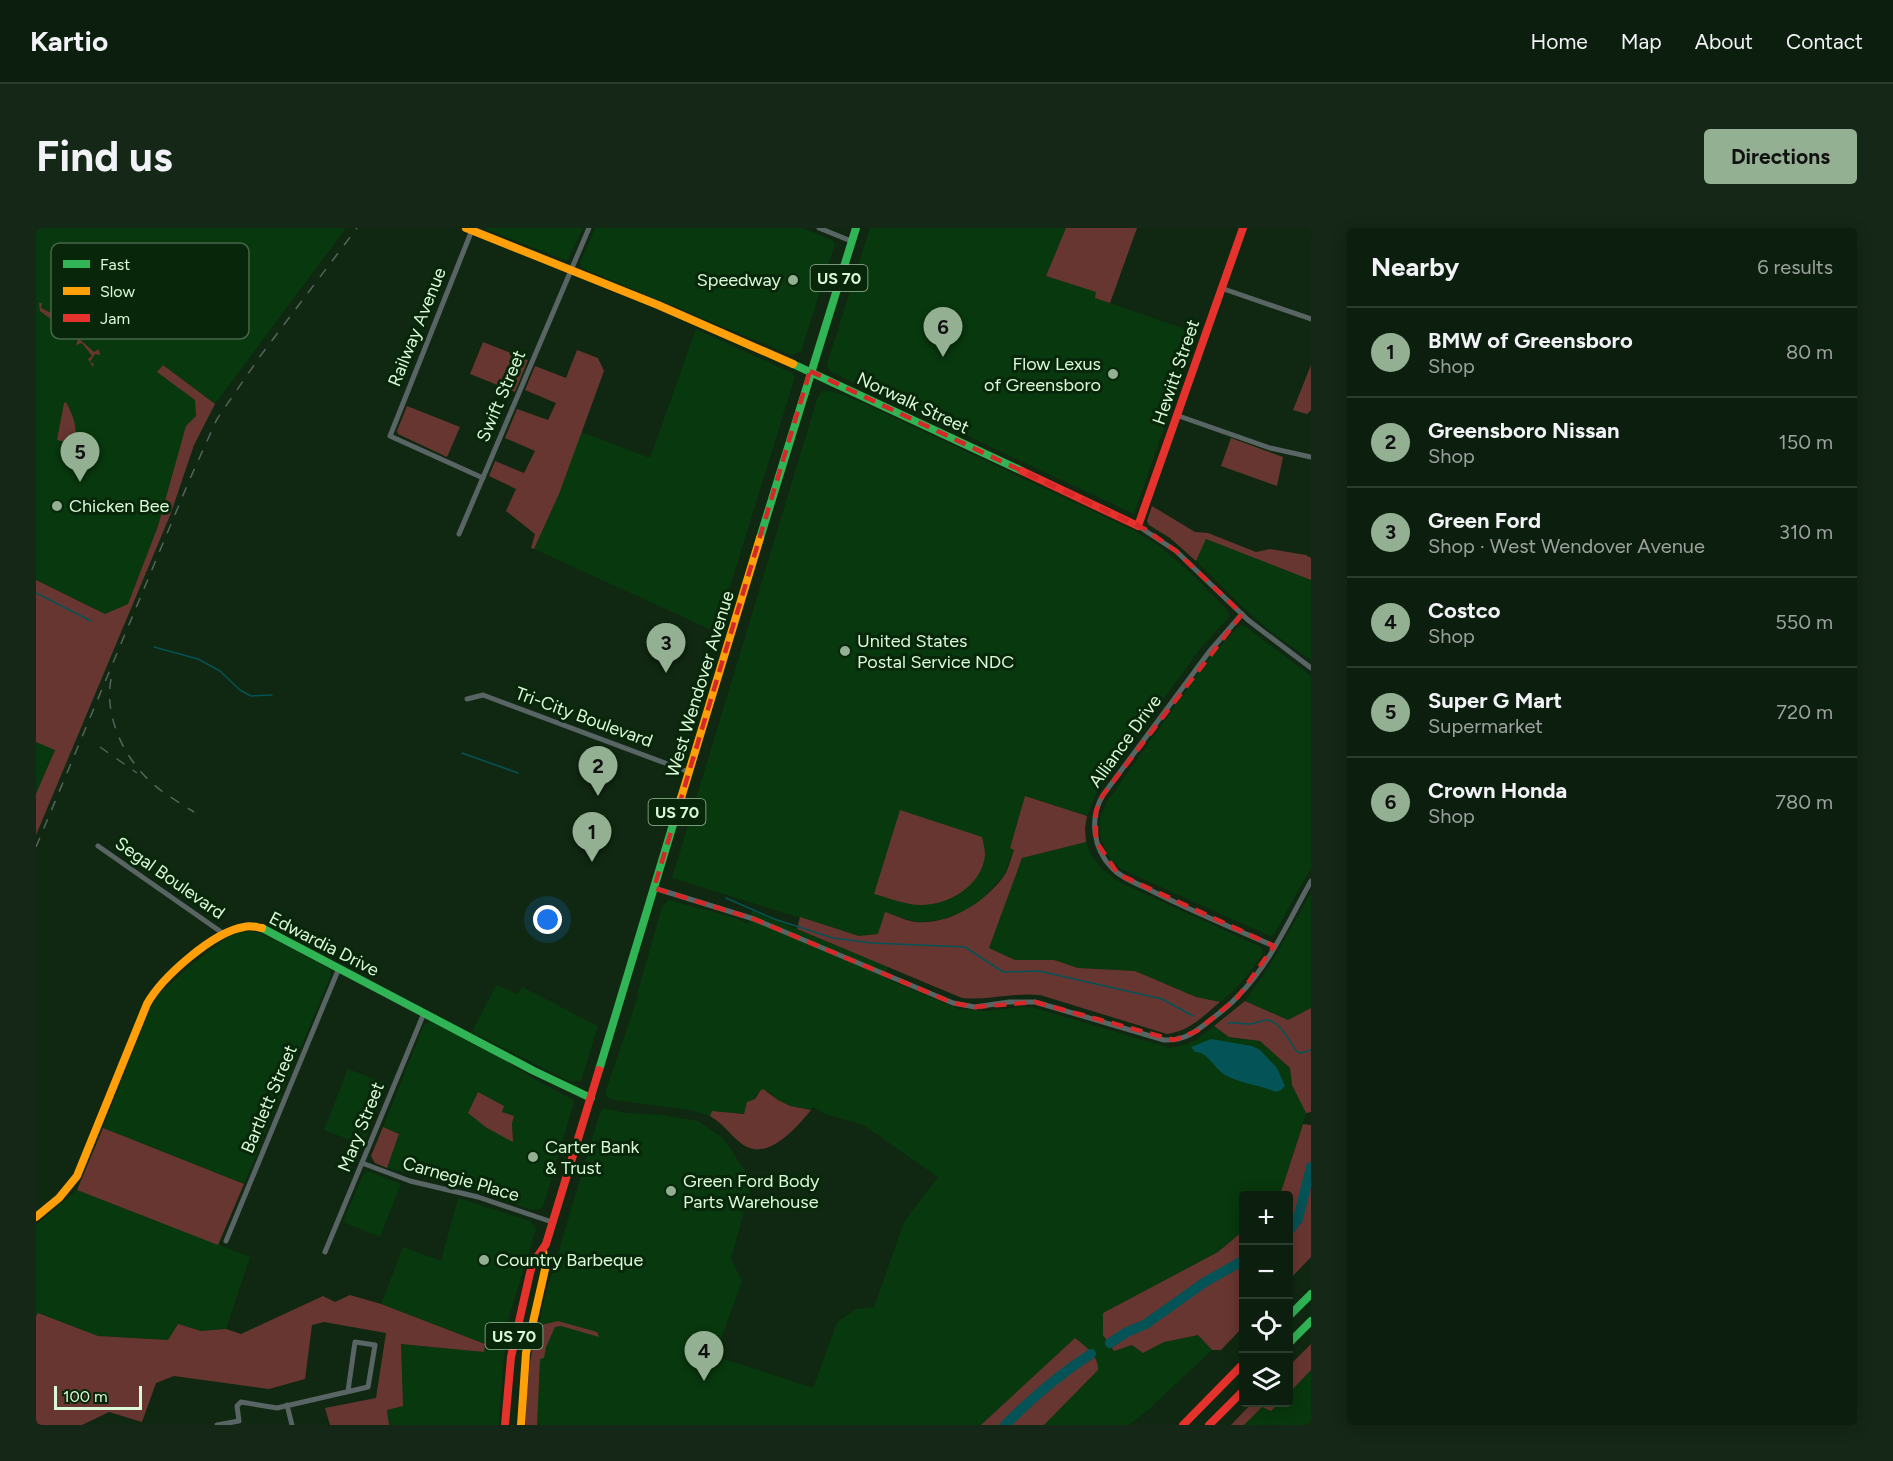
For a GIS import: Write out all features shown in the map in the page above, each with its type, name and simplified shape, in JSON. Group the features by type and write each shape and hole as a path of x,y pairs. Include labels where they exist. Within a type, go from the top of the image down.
{"main road":[{"name":"West Wendover Avenue","path":"505,1425 506,1389 516,1325 534,1262 543,1252 553,1222 810,371 856,228"},
{"name":"Hewitt Street","path":"1138,526 1243,228"},
{"name":"Norwalk Street","path":"469,229 571,269 810,371 1138,526"},
{"name":"Edwardia Drive","path":"36,1217 59,1198 77,1176 147,1004 158,987 171,974 224,934 240,927 250,925 262,928 534,1071 591,1098"},
{"name":"West Wendover Avenue","path":"521,1425 526,1353 546,1265 543,1252"},
{"path":"1293,1312 1311,1294"},
{"path":"1293,1339 1311,1321"},
{"path":"1183,1425 1239,1368"},
{"path":"1209,1425 1239,1395"}],"street":[{"name":"Swift Street","path":"459,534 589,228"},
{"path":"819,228 851,241"},
{"name":"Railway Avenue","path":"469,229 390,436 483,478"},
{"path":"1221,288 1311,319"},
{"path":"1176,415 1279,450 1311,457"},
{"name":"Norwalk Street","path":"1138,526 1176,551 1242,614 1311,668"},
{"name":"Alliance Drive","path":"1242,614 1209,652 1103,795 1096,811 1095,832 1102,856 1118,874 1274,946"},
{"name":"Tri-City Boulevard","path":"467,699 483,696 689,772"},
{"name":"Segal Boulevard","path":"98,846 224,934"},
{"path":"654,888 754,919 953,1003 975,1007 1009,1002 1035,1002 1164,1040 1185,1038 1238,997 1256,975 1311,881"},
{"name":"Bartlett Street","path":"226,1241 339,968"},
{"name":"Mary Street","path":"324,1252 424,1013"},
{"name":"Carnegie Place","path":"362,1163 410,1181 478,1197 553,1222"},
{"path":"217,1425 239,1420 237,1406 241,1402 272,1408 368,1387 375,1345 355,1342 348,1391"},
{"path":"287,1405 292,1425"}],"highlighted area":[{"path":"810,371 1145,529 1176,551 1242,614 1103,795 1096,811 1096,841 1118,874 1274,946 1238,997 1197,1031 1174,1040 1035,1002 975,1007 953,1003 754,919 654,888"}],"shaded area":[{"path":"36,228 346,228 215,404 163,365 157,371 195,400 196,416 128,604 105,614 36,580"},
{"path":"483,228 583,228 567,261"},
{"path":"595,228 802,228 832,240 835,244 801,352 792,355 582,268 580,263"},
{"path":"870,228 1066,228 1046,276 1097,292 1095,298 1197,333 1134,514 831,372 827,367 828,361"},
{"path":"1066,228 1137,228 1110,303 1095,298 1096,292 1046,276"},
{"path":"39,303 42,303 41,308 51,313 51,319 40,311"},
{"path":"696,329 792,373 795,377 716,632 534,549 559,494 581,432 650,458"},
{"path":"79,339 94,352 99,349 100,355 95,354 90,362 94,364 93,367 88,359 92,356 82,343 76,345"},
{"path":"483,342 528,360 515,392 470,374"},
{"path":"577,350 598,358 604,371 559,494 534,549 531,548 535,534 506,511 516,489 489,476 495,461 524,473 535,451 505,438 517,409 548,420 556,403 525,390 535,366 566,378"},
{"path":"163,365 215,404 194,445 171,513 36,835 36,794 55,750 36,742 36,580 105,614 128,604 158,526 186,426 196,416 195,400 157,372"},
{"path":"1311,365 1311,410 1307,414 1293,410"},
{"path":"822,391 832,391 859,401 1135,531 1158,545 1193,575 1228,611 1229,617 1200,649 1098,789 1087,816 1025,796 1010,848 1014,849 1004,875 980,901 965,911 940,920 916,922 885,913 879,934 859,936 672,878 817,399"},
{"path":"66,402 76,433 74,444 57,440"},
{"path":"407,406 460,427 447,457 398,434 397,431"},
{"path":"1231,438 1283,457 1277,486 1221,466"},
{"path":"1152,506 1195,532 1208,533 1256,552 1270,549 1306,555 1311,558 1311,580 1206,539 1196,561 1170,538 1149,525 1147,521"},
{"path":"1206,539 1311,580 1311,660 1271,632 1196,561"},
{"path":"1241,625 1311,676 1311,868 1274,934 1270,936 1121,869 1109,858 1100,836 1100,818 1106,803 1210,657"},
{"path":"36,742 55,749 36,794"},
{"path":"1025,796 1087,816 1086,842 1022,858 989,948 1015,960 1054,960 1078,968 1135,971 1196,997 1220,1002 1183,1030 1167,1034 1040,995 962,998 797,929 800,917 859,936 878,934 885,912 916,922 929,922 954,916 966,910 987,895 1006,873 1014,850 1010,848"},
{"path":"900,810 982,837 985,855 982,867 968,887 946,900 922,905 874,894"},
{"path":"1086,842 1091,855 1101,868 1117,881 1261,947 1263,953 1259,960 1236,989 1220,1002 1196,997 1135,971 1078,968 1054,960 1015,960 989,948 1022,858"},
{"path":"1311,893 1311,1008 1288,1020 1245,1001 1271,963"},
{"path":"668,900 736,918 748,924 752,911 888,967 884,978 959,1009 988,1011 1021,1007 1035,1008 1170,1048 1196,1040 1214,1026 1229,1037 1260,1041 1290,1068 1292,1085 1306,1113 1281,1191 1239,1191 1239,1234 1218,1252 1103,1313 1132,1345 1143,1353 1164,1342 1198,1335 1212,1350 1129,1425 1044,1425 1098,1370 1075,1338 981,1425 529,1425 537,1338 544,1300 600,1112 604,1108 626,1113 663,1115 698,1121 722,1137 752,1182 731,1259 742,1281 715,1356 813,1388 837,1322 856,1309 874,1307 904,1222 938,1177 863,1125 825,1114 813,1107 811,1110 790,1106 778,1100 768,1091 759,1091 744,1114 712,1111 710,1116 690,1110 614,1100 606,1096 606,1090 637,999 662,907"},
{"path":"249,931 275,940 330,969 331,975 244,1184 103,1128 149,1011 158,995 192,964 225,939 237,933"},
{"path":"496,985 518,994 522,987 598,1026 581,1081 571,1082 472,1032"},
{"path":"1245,1001 1288,1020 1311,1008 1311,1112 1306,1113 1292,1085 1290,1068 1260,1041 1229,1037 1214,1026"},
{"path":"430,1021 495,1054 574,1102 543,1207 540,1209 532,1210 468,1188 387,1168 399,1135 383,1127 424,1025","holes":["478,1092 504,1107 502,1111 512,1123 513,1141"]},
{"path":"348,1069 387,1084 363,1145 324,1130"},
{"path":"763,1089 790,1106 811,1110 781,1140 771,1146 752,1149 742,1144 710,1116 712,1111 744,1114 747,1102 755,1099"},
{"path":"478,1092 504,1106 502,1112 514,1116 513,1142 487,1128 468,1113"},
{"path":"1303,1124 1311,1125 1311,1257 1293,1276 1293,1191 1281,1191"},
{"path":"383,1127 399,1134 387,1168 375,1163 371,1156"},
{"path":"103,1128 244,1184 218,1245 77,1190"},
{"path":"367,1171 401,1184 380,1237 343,1222 364,1173"},
{"path":"77,1190 250,1257 226,1329 201,1331 178,1324 168,1340 98,1336 38,1313 36,1316 36,1225"},
{"path":"458,1198 530,1221 536,1229 509,1317 499,1425 389,1425 387,1409 403,1406 401,1344 484,1352 485,1344 381,1304 403,1247 441,1261"},
{"path":"1239,1234 1239,1331 1221,1350 1212,1350 1198,1335 1164,1342 1143,1353 1132,1345 1114,1351 1103,1335 1103,1313 1218,1252"},
{"path":"350,1295 381,1304 485,1344 484,1352 401,1344 403,1406 387,1410 389,1425 330,1425 325,1408 376,1398 386,1333 324,1322 312,1325 305,1379 269,1389 174,1376 156,1383 142,1422 109,1412 82,1425 36,1425 36,1316 38,1313 98,1336 168,1340 178,1324 201,1331 226,1329 241,1334 323,1296 335,1302"},
{"path":"558,1321 597,1332 599,1337 561,1326 555,1327 544,1358 540,1359 537,1425 526,1425 529,1372 537,1332 541,1325"},
{"path":"1075,1338 1094,1356 1098,1370 1044,1425 981,1425"},
{"path":"1311,1344 1311,1370 1293,1389 1293,1362"},
{"path":"1311,1370 1311,1425 1244,1425 1262,1407 1271,1411 1275,1407 1293,1407 1293,1389"},
{"path":"1248,1407 1262,1407 1244,1425 1231,1425"},
{"path":"1262,1407 1275,1407 1271,1411"}],"water":[{"path":"1211,1039 1252,1046 1260,1050 1277,1068 1285,1086 1276,1092 1225,1075 1207,1057 1195,1052 1191,1047"}],"waterway":[{"path":"36,593 91,621"},
{"path":"154,647 198,659 220,671 240,690 251,696 272,695"},
{"path":"462,753 518,773"},
{"path":"726,898 774,919 833,938 872,943 965,947 1003,972 1039,971 1162,999 1193,1016"},
{"path":"1228,1023 1250,1024 1267,1020 1277,1024 1297,1052 1311,1050"},
{"path":"1293,1226 1298,1219 1311,1167"},
{"path":"1110,1343 1146,1324 1205,1282 1239,1263"},
{"path":"1005,1425 1046,1387 1091,1354"}],"railway":[{"path":"36,847 217,419 261,355 357,228"},
{"path":"111,679 111,708 114,722 118,736 133,762 152,783 194,812"},
{"path":"100,747 137,773"}],"traffic: fast":[{"path":"760,538 856,228"},
{"path":"793,364 1022,471"},
{"path":"599,1070 681,798"},
{"path":"262,928 534,1071 591,1098"},
{"path":"1293,1312 1311,1294"},
{"path":"1293,1339 1311,1321"}],"traffic: slow":[{"path":"466,228 658,305 793,364"},
{"path":"681,798 760,538"},
{"path":"36,1217 59,1198 77,1176 147,1004 154,993 176,969 218,937 246,926 262,928"},
{"path":"521,1425 526,1353 546,1265 543,1252"}],"traffic: jam":[{"path":"1022,471 1138,526 1243,228"},
{"path":"505,1425 511,1357 530,1273 533,1263 546,1244 599,1070"},
{"path":"1183,1425 1239,1368"},
{"path":"1209,1425 1239,1395"}],"place":[{"name":"Speedway","path":"793,280"},
{"name":"Crown Honda","path":"943,357"},
{"name":"Flow Lexus of Greensboro","path":"1113,374"},
{"name":"Super G Mart","path":"80,482"},
{"name":"Chicken Bee","path":"57,506"},
{"name":"United States Postal Service NDC","path":"845,651"},
{"name":"Green Ford","path":"666,673"},
{"name":"Greensboro Nissan","path":"598,796"},
{"name":"BMW of Greensboro","path":"592,862"},
{"name":"Carter Bank & Trust","path":"533,1157"},
{"name":"Green Ford Body Parts Warehouse","path":"671,1191"},
{"name":"Country Barbeque","path":"484,1260"},
{"name":"Costco","path":"704,1381"}]}
